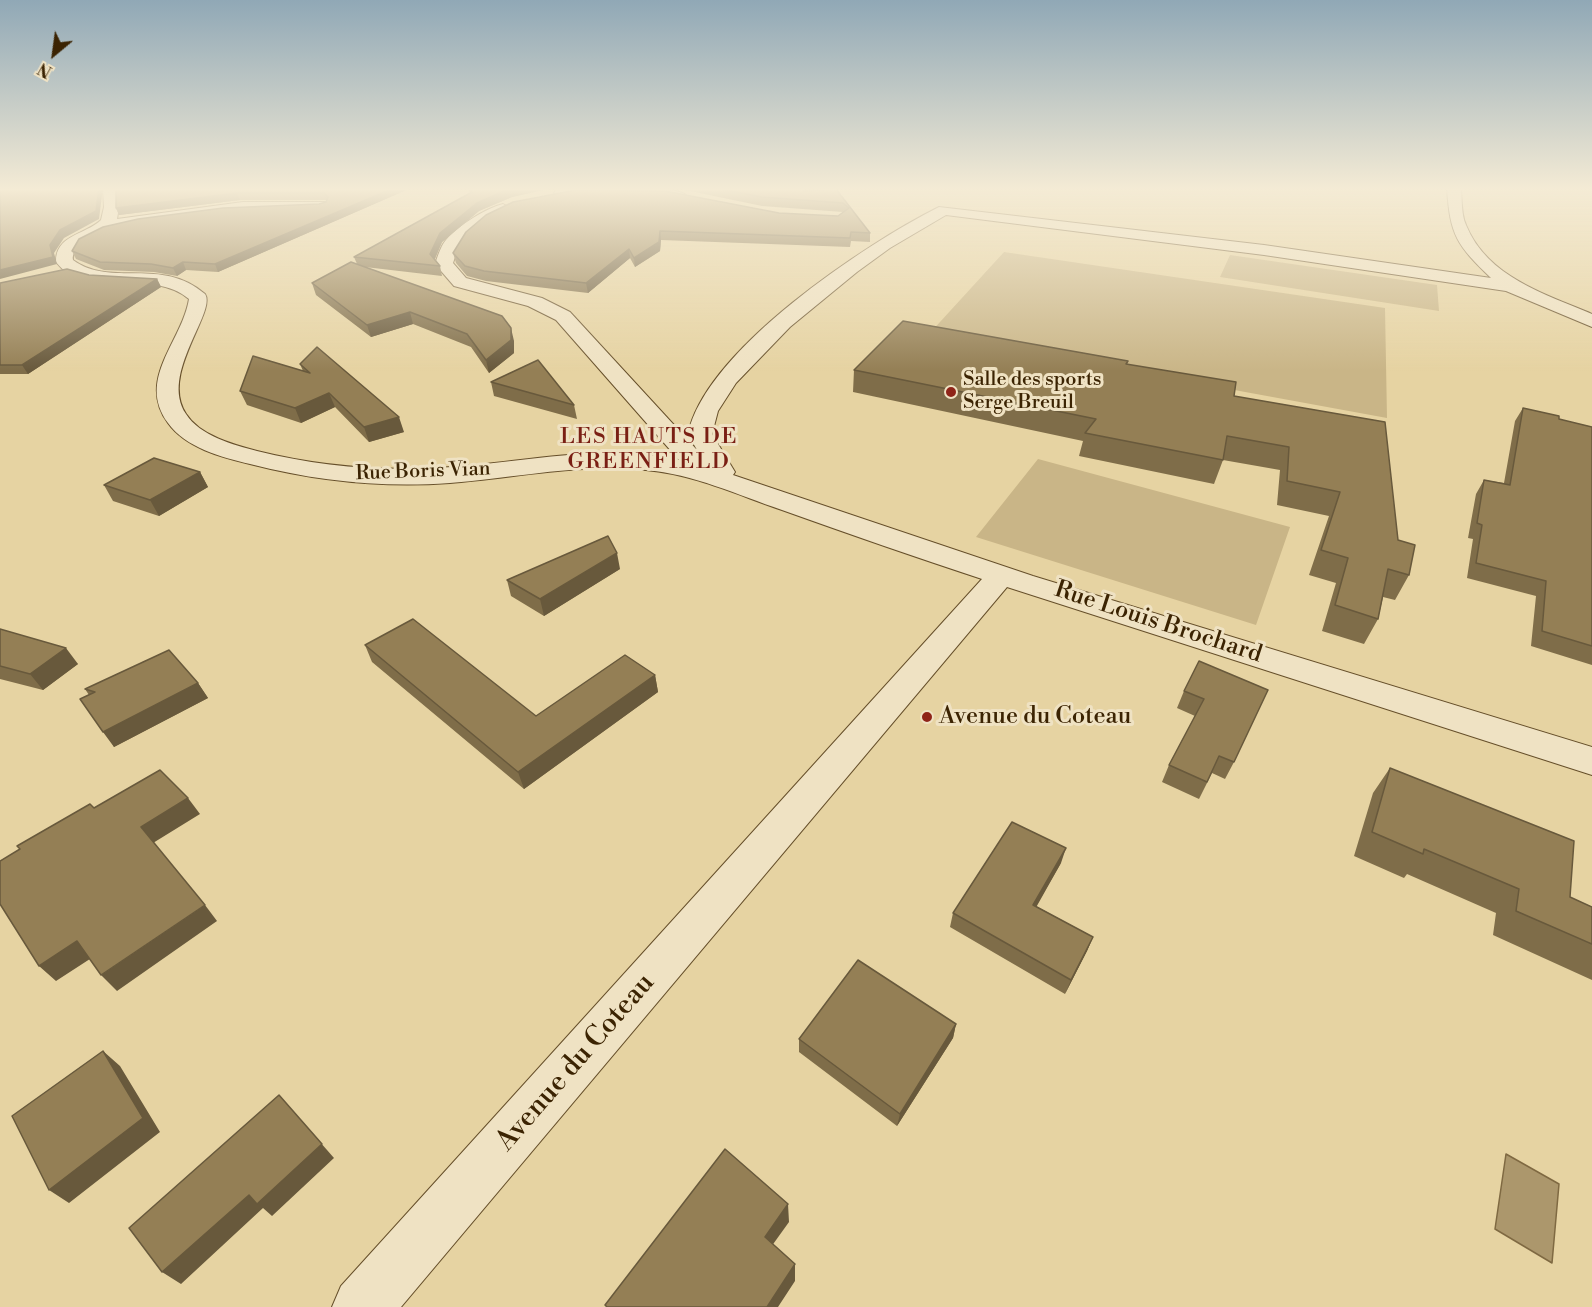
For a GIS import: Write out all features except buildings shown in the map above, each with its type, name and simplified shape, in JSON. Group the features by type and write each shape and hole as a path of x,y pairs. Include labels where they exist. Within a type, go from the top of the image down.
{"street":[{"name":"Rue Boris Vian","path":"68,249 61,272 173,281 193,291 198,298 197,306 165,388 168,406 176,420 195,435 221,448 290,466 352,476 450,475 600,461 646,463 694,470 726,482"},
{"path":"449,249 444,264 460,282 535,302 563,316 693,461 726,482"},
{"path":"726,482 716,459 704,446 700,434 709,404 753,350 835,281 880,249"},
{"path":"1257,249 1510,286 1592,321"},
{"path":"1472,249 1510,286"},
{"name":"Rue Louis Brochard","path":"726,482 944,557 1592,761"},
{"name":"Avenue du Coteau","path":"362,1307 981,601 1002,574"}],"shaded area":[{"path":"1004,252 1385,308 1387,418 929,334"},
{"path":"1230,255 1437,285 1439,311 1220,277"},
{"path":"1038,459 1290,527 1256,625 976,537"},
{"path":"1506,1154 1559,1184 1552,1263 1495,1229"}],"place":[{"name":"Salle des sports Serge Breuil","path":"951,392"},
{"name":"Avenue du Coteau","path":"927,717"}],"district":[{"name":"LES HAUTS DE GREENFIELD","path":"649,450"}]}
